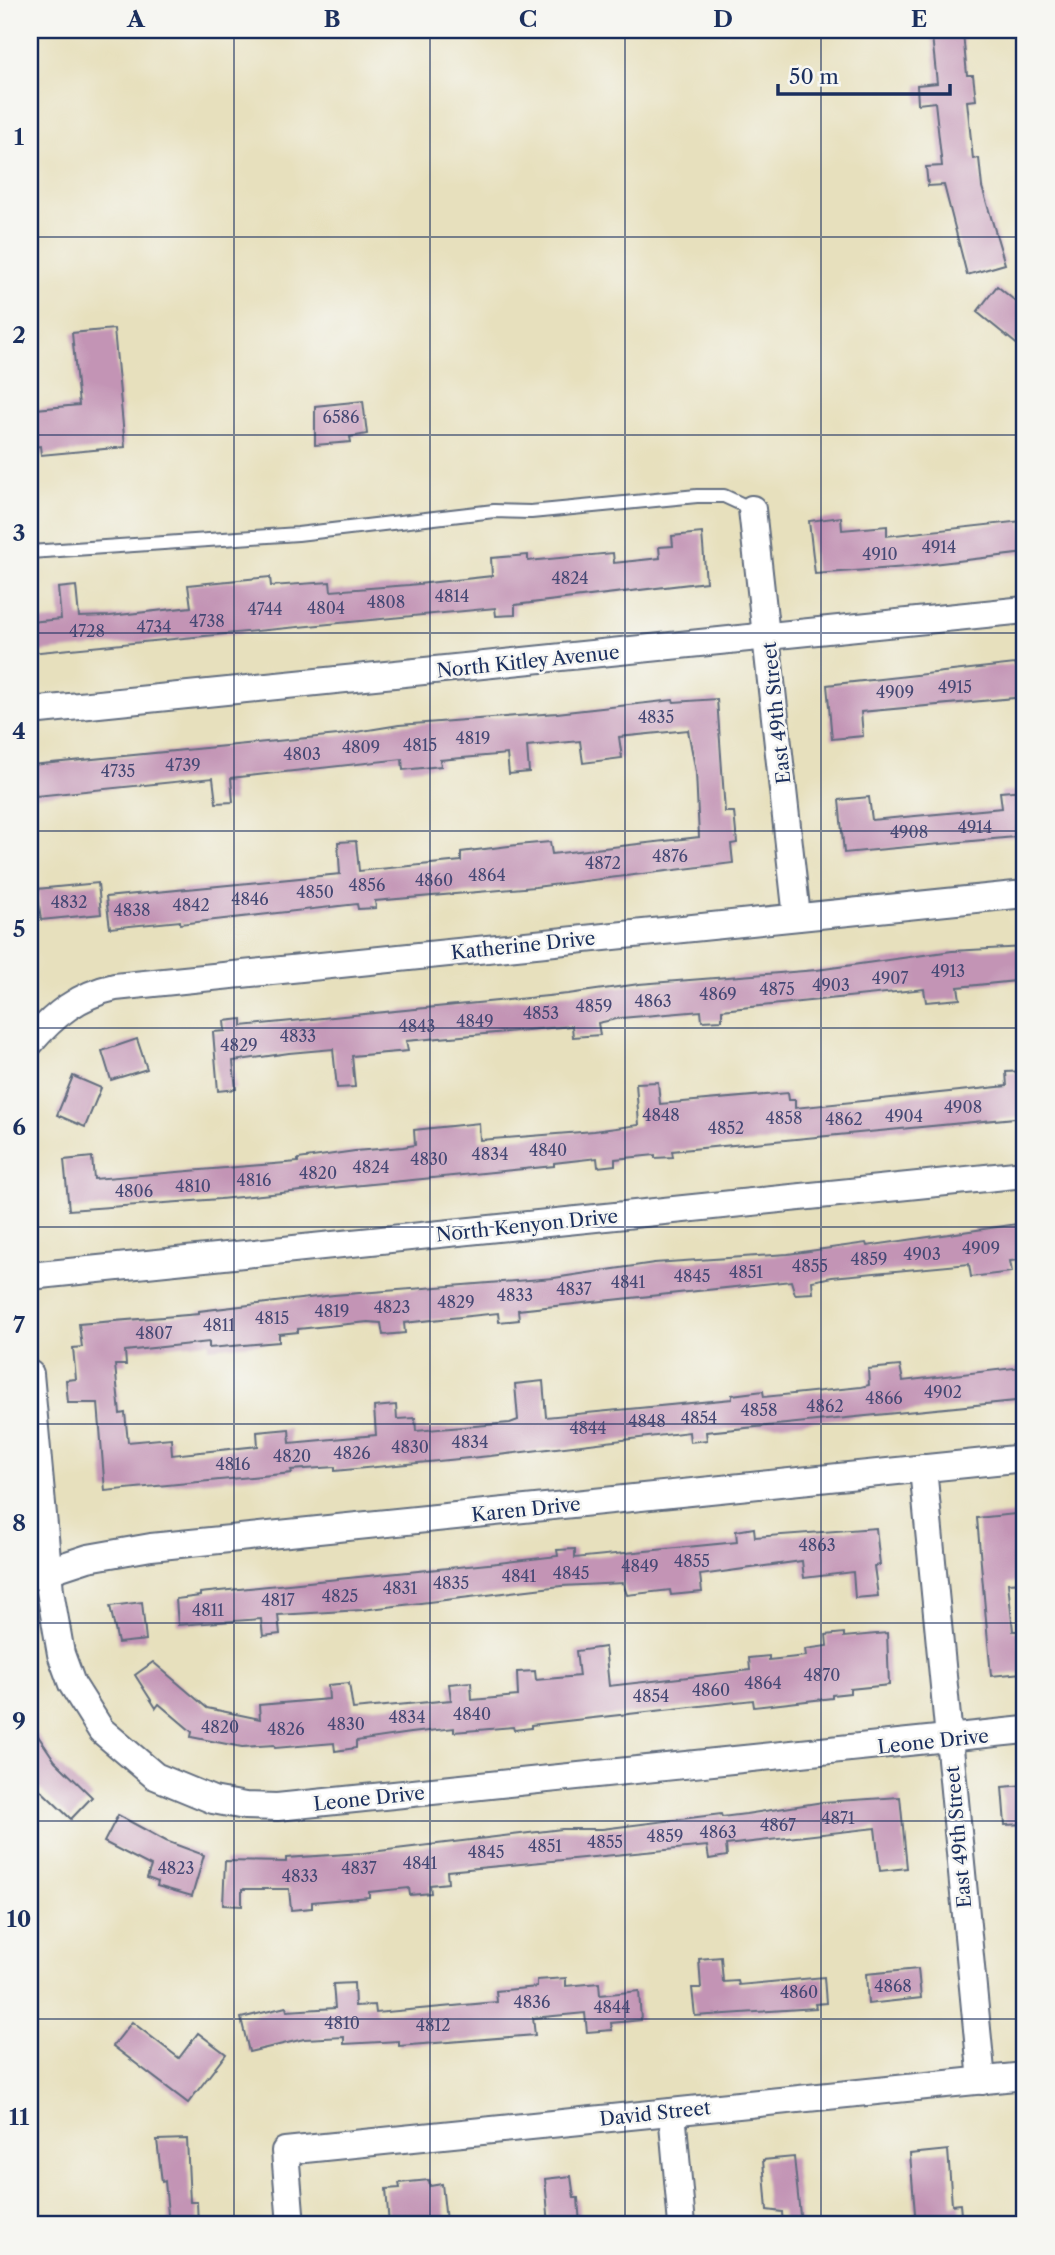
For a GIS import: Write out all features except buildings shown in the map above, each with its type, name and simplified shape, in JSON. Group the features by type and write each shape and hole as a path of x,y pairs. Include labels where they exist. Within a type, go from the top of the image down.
{"street":[{"name":"East 49th Street","path":"752,509 797,917"},
{"name":"North Kitley Avenue","path":"30,711 1025,610"},
{"name":"Katherine Drive","path":"33,1039 58,1012 76,1001 115,987 1025,894"},
{"name":"North Kenyon Drive","path":"30,1276 1025,1174"},
{"name":"Leone Drive","path":"30,1374 39,1574 68,1674 102,1730 155,1776 183,1790 224,1803 277,1807 949,1740 1025,1730"},
{"name":"Karen Drive","path":"39,1574 88,1558 151,1546 1025,1458"},
{"name":"East 49th Street","path":"923,1468 982,2081"},
{"name":"David Street","path":"291,2225 285,2151 1025,2076"},
{"path":"672,2112 682,2225"}],"lane":[{"path":"30,552 298,534 494,511 531,512 697,496 724,496 752,509"}]}
